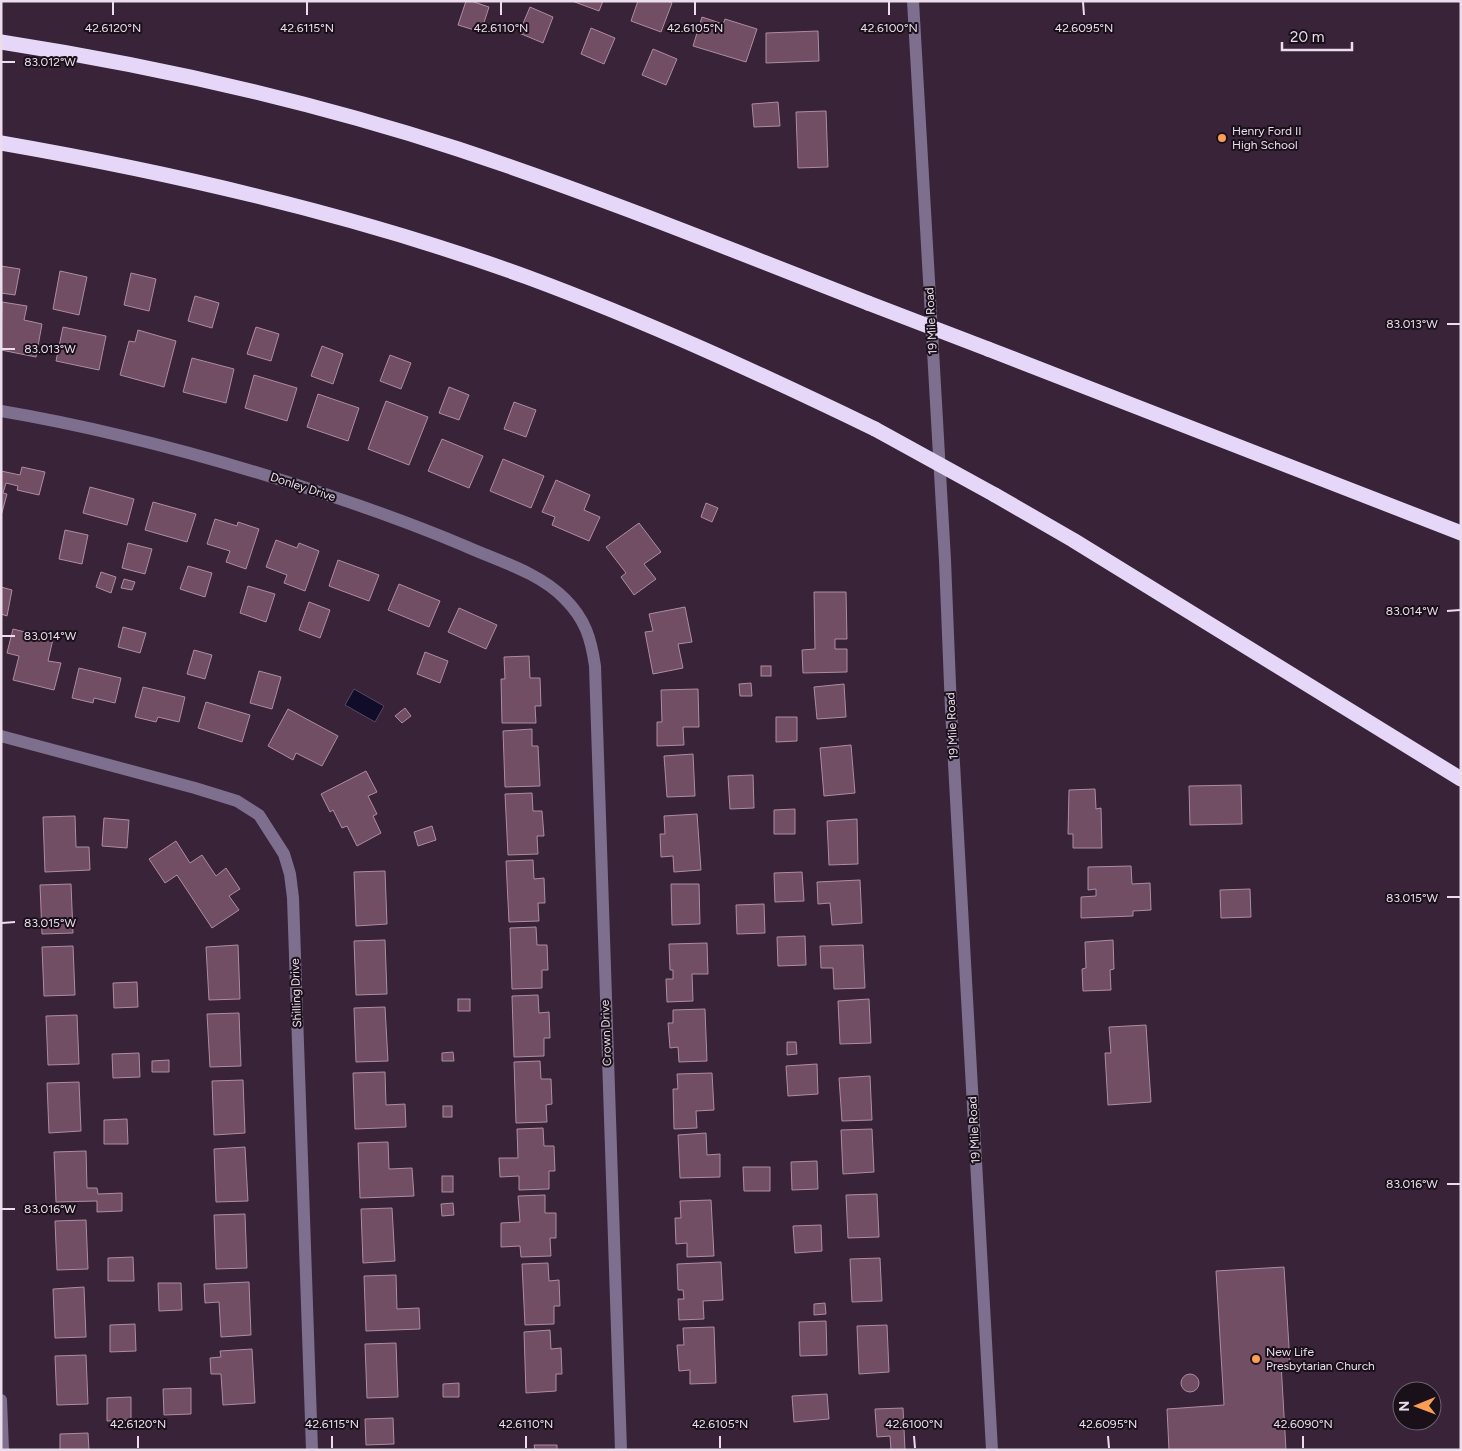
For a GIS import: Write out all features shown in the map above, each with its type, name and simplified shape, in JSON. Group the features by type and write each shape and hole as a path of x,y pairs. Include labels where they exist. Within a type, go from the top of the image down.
{"highway":[{"path":"1,42 112,61 205,81 373,124 456,149 551,181 1461,533"},
{"path":"1,143 146,170 240,192 405,236 526,277 634,318 723,356 875,429 995,495 1073,540 1461,779"}],"street":[{"name":"19 Mile Road","path":"913,1 992,1450"},
{"name":"Donley Drive","path":"1,411 138,439 332,496 430,531 539,579 564,598 581,618"},
{"name":"Crown Drive","path":"581,618 593,649 595,666 621,1450"},
{"name":"Shilling Drive","path":"1,736 237,801 259,815 284,854 290,874 293,898 312,1450"},
{"path":"1,1400 3,1450"}],"shaded area":[{"path":"354,689 384,706 375,722 345,705"}],"building":[{"path":"466,1 489,7 481,32 458,25"},
{"path":"572,1 603,1 599,11"},
{"path":"638,1 667,1 672,3 661,32 631,21"},
{"path":"530,7 553,17 543,43 519,33"},
{"path":"702,17 723,24 725,19 757,29 746,62 693,46"},
{"path":"591,28 615,38 604,64 581,54"},
{"path":"818,31 819,61 766,63 766,33"},
{"path":"653,49 677,59 666,85 642,75"},
{"path":"778,102 780,126 754,127 752,104"},
{"path":"826,111 828,167 798,168 796,112"},
{"path":"1,266 20,269 15,295 1,293"},
{"path":"60,271 87,277 79,315 53,309"},
{"path":"131,273 156,279 149,311 124,305"},
{"path":"195,296 219,303 212,328 188,321"},
{"path":"2,302 27,306 24,320 42,324 36,357 1,350"},
{"path":"63,327 106,336 99,370 56,361"},
{"path":"256,327 279,334 271,361 247,354"},
{"path":"138,330 176,341 164,387 120,375 129,341 135,342"},
{"path":"322,346 343,354 333,384 311,376"},
{"path":"390,355 411,363 401,389 380,381"},
{"path":"192,358 234,369 226,403 183,392"},
{"path":"254,375 297,388 287,421 245,408"},
{"path":"449,387 469,395 459,420 439,413"},
{"path":"318,394 359,408 348,441 307,427"},
{"path":"386,401 428,417 409,465 368,449"},
{"path":"514,402 536,410 526,437 504,429"},
{"path":"442,439 483,456 469,488 428,471"},
{"path":"503,459 544,476 531,508 490,491"},
{"path":"22,467 45,472 39,495 17,490 18,486 6,483 3,493 7,494 1,516 1,471 20,475"},
{"path":"556,480 590,495 584,510 600,517 589,541 552,525 555,517 542,512"},
{"path":"90,487 134,499 127,525 83,513"},
{"path":"153,502 196,514 187,542 145,530"},
{"path":"706,503 718,508 712,522 701,517"},
{"path":"215,519 237,526 238,522 259,529 246,569 226,562 230,551 207,544"},
{"path":"639,523 661,552 644,564 656,579 634,595 621,577 626,573 606,547"},
{"path":"65,530 88,535 82,564 59,559"},
{"path":"276,540 297,548 299,543 319,551 305,591 284,583 287,575 266,567"},
{"path":"128,543 152,549 145,574 122,568"},
{"path":"338,560 379,575 369,601 329,586"},
{"path":"188,566 212,573 205,597 180,589"},
{"path":"101,572 116,577 111,593 96,587"},
{"path":"124,579 135,582 132,590 121,588"},
{"path":"399,584 440,601 429,627 388,610"},
{"path":"248,586 275,594 266,622 240,613"},
{"path":"1,587 12,590 7,616 1,614"},
{"path":"814,592 846,592 847,639 835,639 835,649 847,649 847,672 803,673 802,650 815,649"},
{"path":"309,602 330,610 320,638 299,630"},
{"path":"685,607 692,642 678,644 683,668 653,674 645,632 653,631 649,614"},
{"path":"459,608 497,625 486,649 448,632"},
{"path":"123,627 146,633 140,653 118,647"},
{"path":"13,629 53,639 48,661 61,663 54,690 13,680 19,656 7,653"},
{"path":"194,650 212,655 205,679 187,674"},
{"path":"425,652 448,661 440,683 417,674"},
{"path":"529,656 530,678 540,678 541,706 535,706 536,723 502,723 501,679 505,679 504,657"},
{"path":"761,666 771,666 771,676 761,676"},
{"path":"79,668 121,678 115,703 94,698 93,703 72,698"},
{"path":"259,671 281,677 272,709 250,703"},
{"path":"751,683 752,696 740,696 739,684"},
{"path":"844,684 846,717 817,719 814,687"},
{"path":"143,687 185,697 179,722 158,717 156,722 135,717"},
{"path":"698,689 699,727 683,727 684,745 657,746 657,722 662,722 661,690"},
{"path":"206,702 250,715 242,742 198,728"},
{"path":"405,708 411,716 402,723 395,716"},
{"path":"288,709 338,736 322,766 296,753 293,760 268,746"},
{"path":"776,717 797,717 797,741 776,742"},
{"path":"532,729 532,746 538,746 540,786 505,787 503,731"},
{"path":"851,745 855,793 824,796 820,748"},
{"path":"693,754 695,796 667,797 664,756"},
{"path":"366,771 377,792 368,796 377,814 373,816 381,833 357,846 347,826 342,828 333,810 330,812 321,794"},
{"path":"753,775 754,808 730,809 728,776"},
{"path":"1241,785 1242,824 1190,825 1189,786"},
{"path":"1095,789 1096,809 1101,808 1102,848 1073,848 1073,834 1068,834 1069,790"},
{"path":"532,793 533,811 542,811 544,836 537,836 538,854 508,855 505,794"},
{"path":"795,809 795,834 774,834 774,810"},
{"path":"697,814 701,870 674,872 673,856 661,857 660,834 665,834 664,816"},
{"path":"75,816 76,847 89,847 90,870 45,872 43,817"},
{"path":"104,818 129,820 127,848 102,846"},
{"path":"857,819 858,864 829,865 827,821"},
{"path":"432,826 436,840 418,846 414,832"},
{"path":"176,841 190,863 202,855 216,876 226,868 240,889 229,896 239,910 212,928 177,875 165,883 149,859"},
{"path":"533,860 534,879 544,878 545,903 538,903 539,921 509,922 506,861"},
{"path":"1131,866 1132,884 1150,883 1151,910 1133,911 1133,916 1081,918 1081,897 1096,896 1096,889 1088,890 1088,867"},
{"path":"385,871 387,924 356,926 354,872"},
{"path":"802,872 804,901 775,902 774,873"},
{"path":"860,880 862,923 832,925 830,903 818,904 817,882"},
{"path":"71,884 73,933 42,934 40,885"},
{"path":"671,884 699,884 700,924 672,925"},
{"path":"1250,889 1251,917 1221,918 1220,890"},
{"path":"764,904 765,933 737,934 736,905"},
{"path":"536,927 537,945 547,945 548,970 542,970 542,988 512,989 510,928"},
{"path":"805,936 806,965 778,966 777,937"},
{"path":"385,940 387,994 356,995 354,941"},
{"path":"1113,940 1114,969 1110,970 1111,990 1083,991 1082,969 1086,968 1085,942"},
{"path":"707,943 708,974 692,974 693,1001 667,1002 666,979 673,979 673,970 670,970 669,944"},
{"path":"238,945 240,999 209,1000 206,947"},
{"path":"863,945 865,988 834,989 833,968 821,968 820,946"},
{"path":"73,946 75,995 44,996 42,947"},
{"path":"137,982 138,1007 114,1008 113,983"},
{"path":"538,995 539,1013 549,1012 550,1038 544,1038 544,1056 514,1057 512,996"},
{"path":"458,999 470,999 470,1011 458,1011"},
{"path":"869,999 871,1043 840,1044 838,1001"},
{"path":"385,1007 388,1061 356,1062 354,1008"},
{"path":"705,1009 707,1061 679,1062 678,1047 670,1048 668,1023 673,1023 673,1010"},
{"path":"239,1013 241,1066 210,1067 207,1014"},
{"path":"77,1015 79,1064 48,1065 46,1016"},
{"path":"1146,1025 1151,1102 1108,1105 1105,1053 1111,1053 1109,1027"},
{"path":"787,1042 796,1042 797,1054 787,1055"},
{"path":"453,1052 454,1061 442,1061 442,1053"},
{"path":"139,1053 140,1077 113,1078 112,1054"},
{"path":"169,1060 169,1072 152,1072 152,1061"},
{"path":"540,1061 541,1079 551,1079 552,1104 546,1105 547,1122 516,1123 514,1062"},
{"path":"817,1064 818,1094 788,1096 786,1066"},
{"path":"385,1072 386,1105 405,1104 406,1127 355,1129 353,1073"},
{"path":"712,1073 714,1110 696,1111 697,1128 674,1129 673,1089 678,1089 677,1074"},
{"path":"870,1076 872,1120 842,1121 839,1078"},
{"path":"243,1080 245,1133 214,1135 212,1081"},
{"path":"79,1082 81,1131 49,1133 47,1083"},
{"path":"443,1106 452,1106 452,1117 443,1117"},
{"path":"127,1119 128,1144 104,1144 104,1120"},
{"path":"543,1128 544,1146 554,1146 555,1171 549,1171 549,1189 519,1190 519,1176 500,1177 499,1158 518,1158 517,1129"},
{"path":"872,1129 874,1172 843,1174 841,1130"},
{"path":"706,1133 707,1155 720,1154 720,1177 680,1178 678,1135"},
{"path":"388,1142 389,1169 412,1168 414,1196 360,1198 358,1143"},
{"path":"245,1147 248,1201 216,1202 214,1149"},
{"path":"86,1151 87,1188 97,1188 98,1194 122,1193 122,1211 97,1212 97,1201 56,1202 54,1152"},
{"path":"817,1161 818,1189 792,1190 791,1162"},
{"path":"743,1167 770,1167 770,1191 744,1191"},
{"path":"442,1176 453,1176 453,1192 442,1192"},
{"path":"877,1194 879,1237 848,1238 846,1195"},
{"path":"545,1195 545,1213 556,1213 556,1238 550,1238 551,1256 521,1257 520,1246 501,1247 501,1223 520,1222 518,1196"},
{"path":"711,1200 714,1256 687,1257 687,1243 676,1244 675,1218 681,1218 680,1201"},
{"path":"453,1203 454,1215 442,1216 441,1204"},
{"path":"392,1208 395,1261 363,1263 361,1209"},
{"path":"245,1214 247,1268 216,1269 214,1215"},
{"path":"86,1220 88,1269 57,1270 55,1221"},
{"path":"821,1225 822,1251 795,1253 793,1226"},
{"path":"133,1257 134,1281 108,1281 108,1258"},
{"path":"880,1258 882,1301 852,1302 850,1259"},
{"path":"721,1262 723,1300 703,1301 704,1319 679,1320 678,1299 684,1299 683,1290 678,1290 677,1264"},
{"path":"548,1263 549,1281 559,1280 560,1306 554,1306 554,1324 525,1325 522,1264"},
{"name":"New Life Presbytarian Church","path":"1284,1267 1290,1363 1281,1363 1286,1450 1169,1450 1167,1409 1224,1405 1216,1271"},
{"path":"396,1275 397,1309 419,1308 420,1329 366,1331 364,1276"},
{"path":"249,1282 251,1335 221,1337 219,1302 205,1303 204,1284"},
{"path":"158,1283 181,1283 182,1310 159,1311"},
{"path":"84,1287 86,1337 55,1338 53,1289"},
{"path":"825,1303 826,1314 814,1315 814,1304"},
{"path":"826,1321 827,1355 800,1356 799,1322"},
{"path":"135,1324 136,1351 110,1352 110,1325"},
{"path":"887,1325 889,1372 859,1374 857,1326"},
{"path":"714,1327 716,1383 690,1384 690,1370 679,1371 677,1345 684,1345 683,1328"},
{"path":"550,1330 551,1349 561,1348 562,1374 556,1374 556,1391 526,1393 524,1332"},
{"path":"396,1343 398,1397 367,1398 365,1344"},
{"path":"252,1349 255,1403 223,1405 221,1374 211,1374 210,1358 221,1357 220,1351"},
{"path":"86,1355 88,1404 57,1405 55,1356"},
{"path":"1190,1374 1196,1377 1199,1383 1196,1389 1190,1392 1184,1389 1181,1383 1184,1377"},
{"path":"459,1383 459,1397 443,1397 443,1384"},
{"path":"191,1388 191,1414 164,1415 163,1389"},
{"path":"827,1394 829,1419 794,1422 792,1396"},
{"path":"131,1397 131,1420 107,1421 107,1398"},
{"path":"903,1408 905,1450 891,1450 890,1436 877,1437 875,1409"},
{"path":"393,1418 394,1444 366,1445 365,1419"},
{"path":"88,1433 89,1450 60,1450 60,1434"},
{"path":"534,1445 557,1445 557,1450 535,1450"}],"place":[{"name":"Henry Ford II High School","path":"1222,138"},
{"name":"New Life Presbytarian Church","path":"1256,1359"}]}
